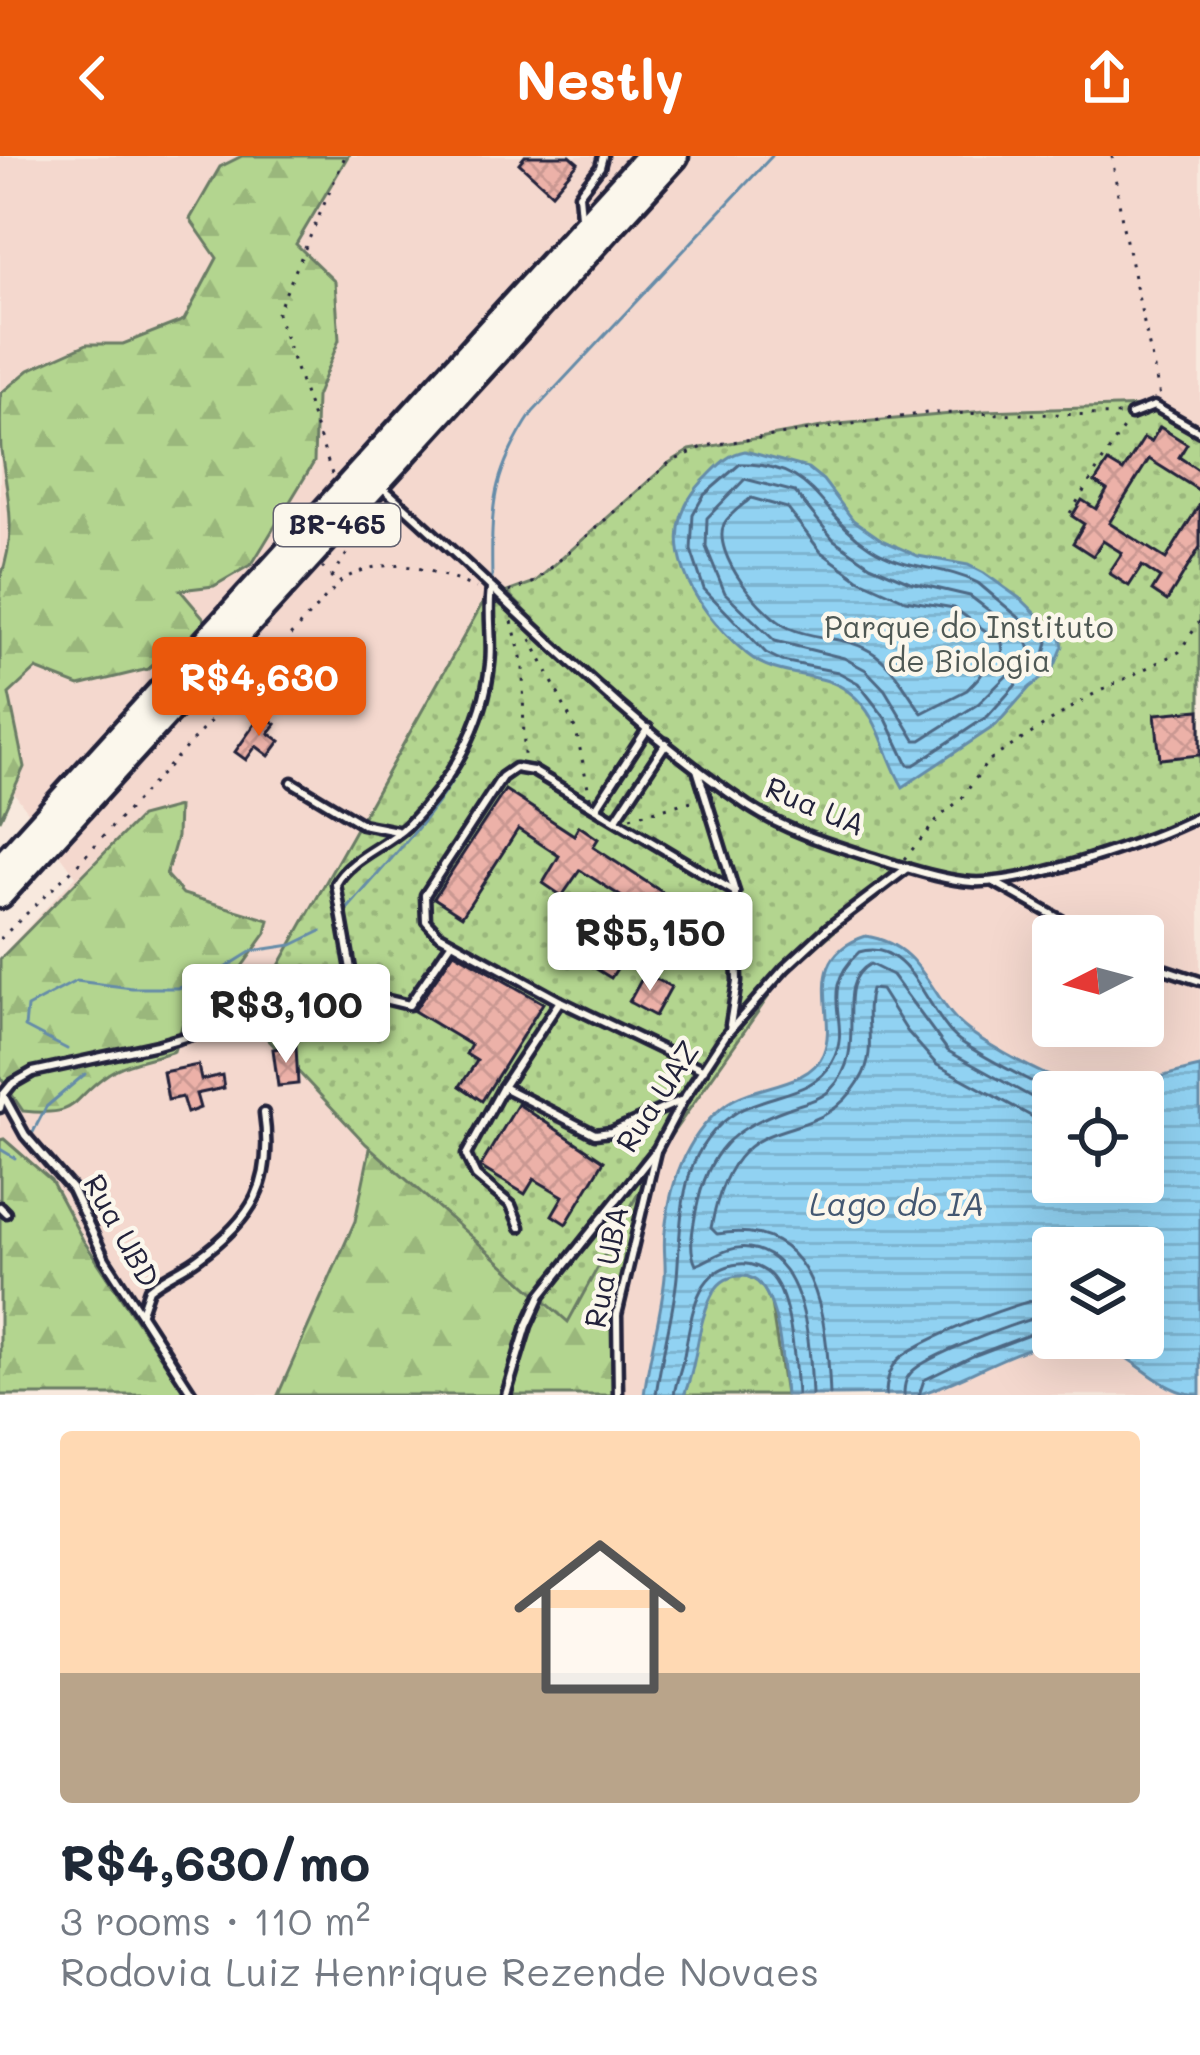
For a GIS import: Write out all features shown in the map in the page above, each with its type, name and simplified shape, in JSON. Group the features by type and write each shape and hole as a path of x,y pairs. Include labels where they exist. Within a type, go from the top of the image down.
{"highway":[{"name":"BR-465","path":"0,868 649,156"},
{"name":"BR-465","path":"0,895 675,156"}],"lane":[{"path":"588,224 578,212 579,194 603,156"},
{"path":"1131,415 1149,406 1162,408 1200,432"},
{"name":"Rua UA","path":"377,482 648,728 750,807 797,832 903,867 970,882 993,882 1126,847 1200,816"},
{"path":"355,992 336,884 343,873 401,832 439,788 474,728 490,667 491,588"},
{"path":"593,807 648,728"},
{"path":"616,819 666,743"},
{"path":"696,765 735,892 737,982 725,1036"},
{"path":"704,1070 560,1001 452,942 426,921 425,895 502,776 524,768 735,892"},
{"path":"292,782 362,824 401,832"},
{"name":"Rua UAZ","path":"506,1395 541,1295 657,1149 725,1036 784,968 903,867"},
{"path":"993,882 1052,915"},
{"path":"0,1108 3,1094 33,1072 157,1045 297,1006 342,1000 355,992 409,1005 452,942"},
{"path":"1164,969 1200,981"},
{"path":"520,1227 511,1205 476,1176 466,1160 503,1087 560,1001"},
{"path":"503,1087 595,1134 683,1100"},
{"name":"Rua UBD","path":"3,1094 20,1128 72,1189 105,1259 193,1395"},
{"path":"141,1316 148,1289 201,1256 249,1211 269,1150 264,1113"},
{"name":"Rua UBA","path":"618,1395 617,1315 657,1149"}],"path":[{"path":"339,495 278,313 345,156"},
{"path":"1112,156 1162,408"},
{"path":"0,939 338,584 367,568 404,565 435,570 476,588 507,592 535,582 669,463 705,446 926,413 1131,415"},
{"path":"1070,512 1131,415"},
{"path":"321,566 338,584"},
{"path":"508,602 523,665 524,768"},
{"path":"903,867 988,761 1090,696 1179,652 1200,621"},
{"path":"524,626 576,730 593,807"},
{"path":"220,693 256,658 271,671 244,700 257,712"},
{"path":"616,819 667,810 703,797"},
{"path":"34,884 45,896"}],"shaded area":[{"path":"0,156 1200,156 1200,1395 0,1395 0,957 76,876 0,774"}],"green space":[{"path":"242,156 348,156 296,244 335,282 339,340 316,397 314,462 252,564 214,586 180,590 208,623 148,669 79,686 36,669 9,694 24,767 0,820 0,580 10,530 1,450 1,393 29,370 87,344 123,344 184,320 217,258 190,219 220,167"},
{"name":"Parque do Instituto de Biologia","path":"1149,406 1200,432 1200,816 1120,849 1027,875 964,882 907,868 783,976 665,1144 568,1322 366,1144 249,1019 491,588 558,644 507,592 535,582 669,463 690,450 839,424 985,411"},
{"path":"178,807 177,837 166,875 183,894 269,920 266,933 233,979 186,1013 174,1051 115,1070 65,1109 23,1111 0,1077 0,959 140,817"},
{"path":"388,1062 662,1129 618,1294 614,1395 278,1395 355,1221"},
{"path":"0,1140 51,1180 83,1240 186,1395 0,1395"},
{"path":"745,1275 762,1284 771,1303 785,1395 684,1395 709,1299 726,1278"}],"water":[{"path":"745,451 808,468 853,520 882,540 918,556 968,565 1022,600 1061,638 1063,646 1053,670 1030,687 996,725 903,787 860,702 838,685 773,668 747,654 710,616 684,570 680,522 689,499 729,457"},
{"name":"Lago do IA","path":"866,936 894,945 914,962 965,1028 1040,1071 1032,1071 1032,1203 1164,1203 1164,1076 1200,1067 1200,1395 1169,1387 1127,1359 1164,1359 1164,1227 1032,1227 1032,1348 923,1393 785,1395 771,1304 753,1279 739,1276 722,1282 711,1297 684,1395 644,1395 663,1292 667,1214 683,1160 702,1129 728,1103 794,1079 816,1065 827,1039 825,989 833,958"}],"building":[{"path":"525,156 570,156 578,163 552,193 519,163"},
{"path":"1160,427 1187,444 1179,457 1200,471 1200,491 1149,459 1109,523 1166,559 1200,504 1200,547 1167,601 1152,591 1160,578 1142,566 1129,586 1109,573 1122,553 1103,541 1093,556 1073,543 1084,524 1072,516 1082,500 1096,509 1107,490 1095,482 1108,462 1123,471 1144,438 1151,442"},
{"path":"1200,710 1200,755 1160,759 1155,714"},
{"path":"262,714 276,724 269,733 280,741 269,756 256,746 246,760 235,752"},
{"path":"505,790 574,835 579,826 598,839 593,847 665,894 624,967 620,964 611,978 585,962 625,899 580,870 562,896 543,883 559,856 518,829 462,916 434,898"},
{"path":"454,952 543,1003 482,1101 460,1086 477,1061 466,1054 471,1045 414,1011"},
{"path":"645,973 671,987 655,1016 629,1002"},
{"path":"296,1046 298,1084 278,1086 273,1049"},
{"path":"198,1065 201,1080 222,1075 224,1088 196,1094 200,1108 187,1113 182,1097 168,1100 163,1072"},
{"path":"518,1104 604,1161 566,1224 552,1215 563,1196 534,1179 525,1194 480,1167"}],"waterway":[{"path":"492,583 496,493 508,455 533,412 772,156"},
{"path":"343,914 429,814 470,748 484,711 494,619"},
{"path":"67,1049 25,1027 27,1007 76,981 178,988 207,979 252,951 292,945 321,931"},
{"path":"31,1136 46,1107 85,1074"},
{"path":"0,1149 15,1158"}]}
